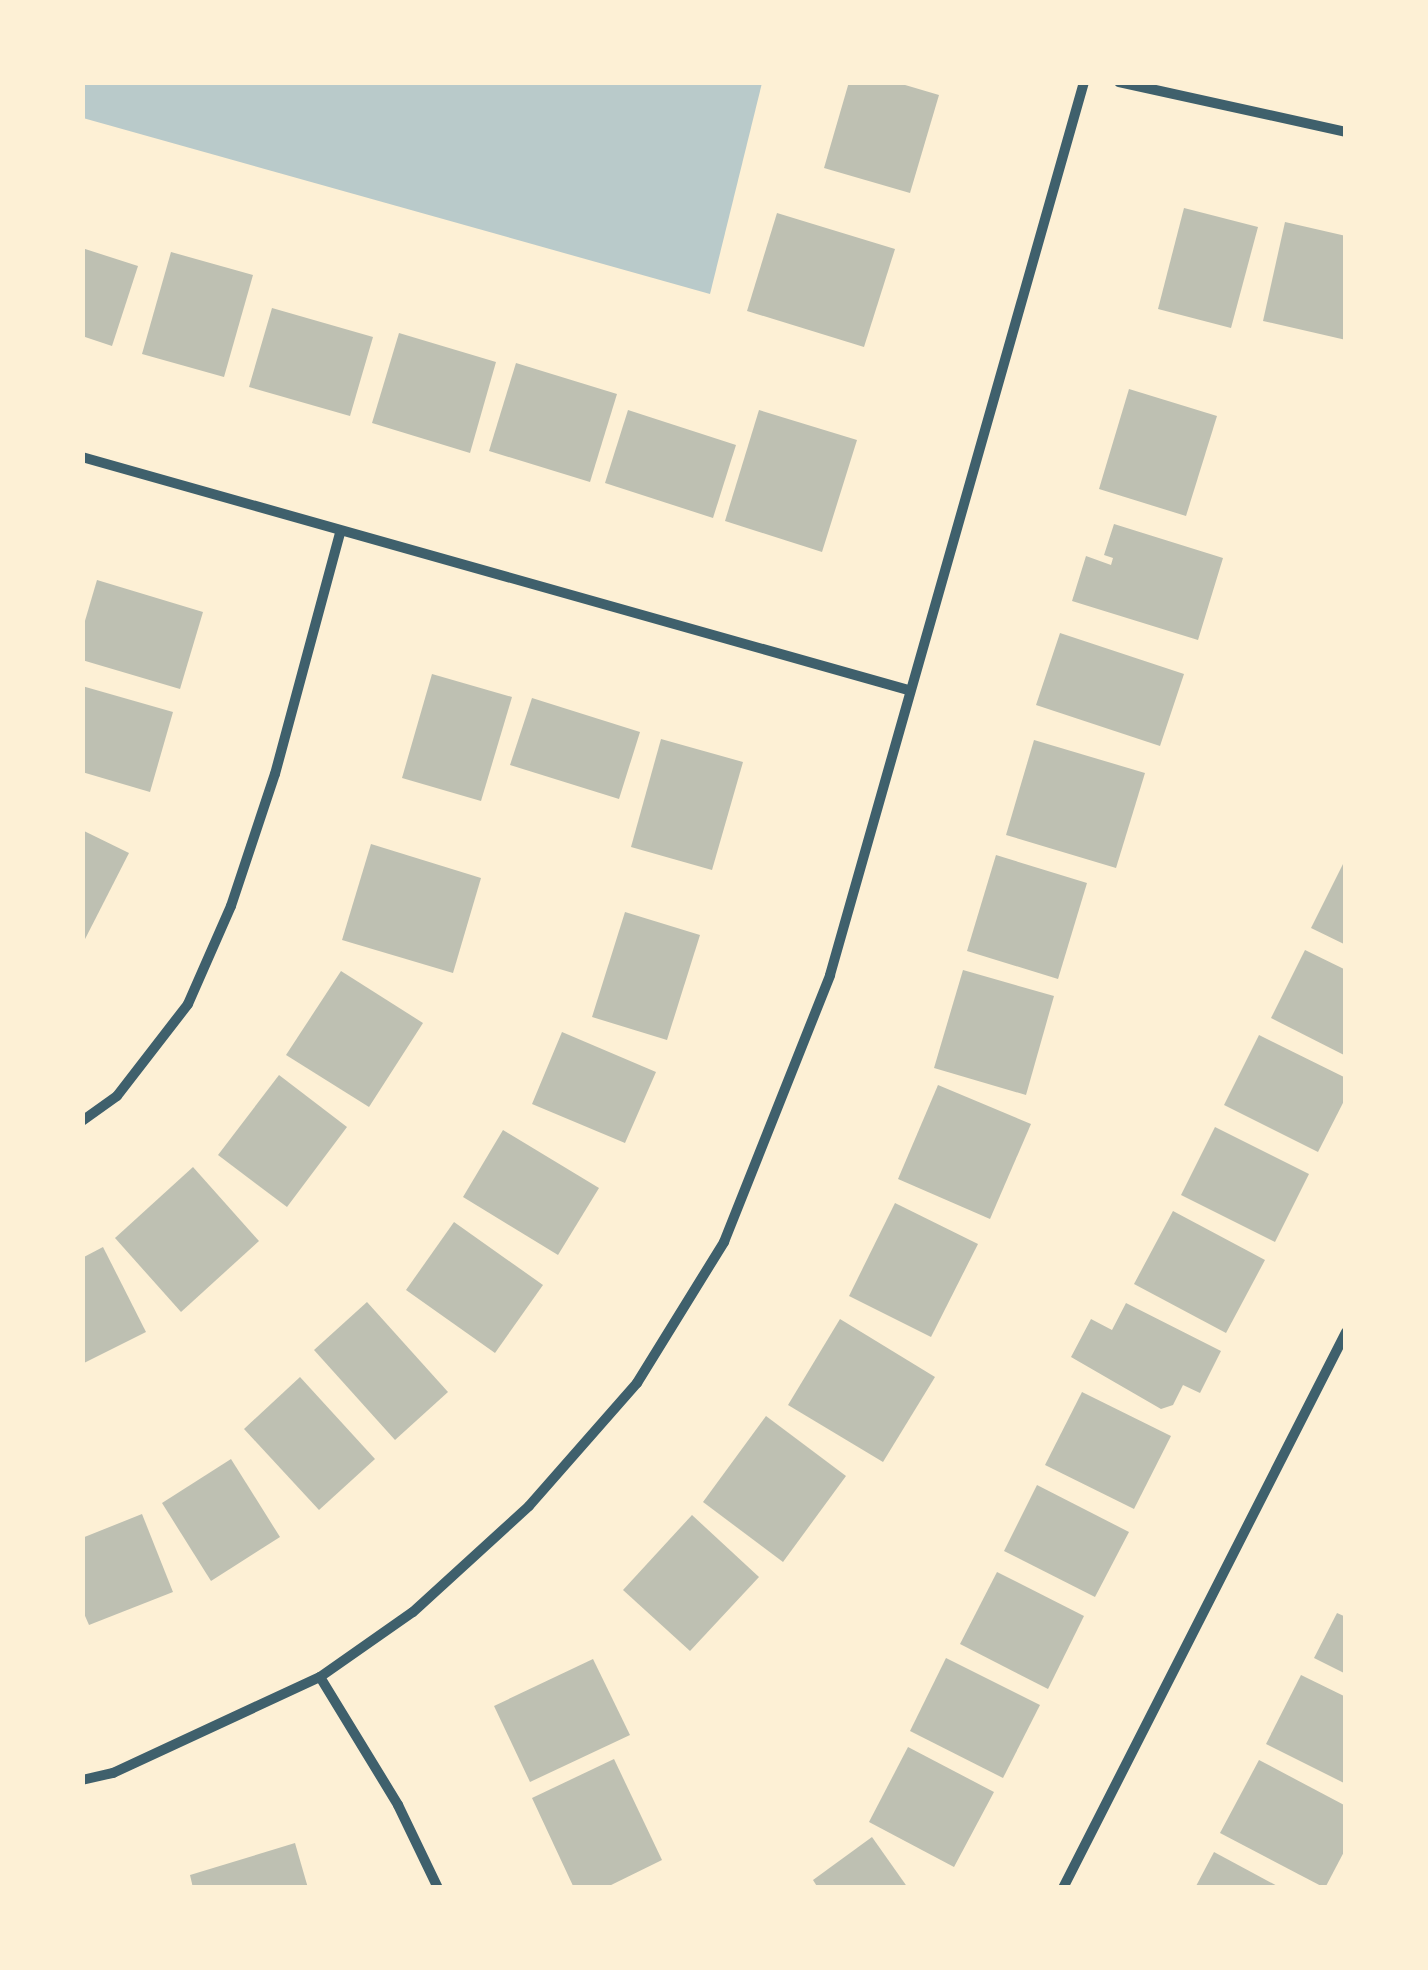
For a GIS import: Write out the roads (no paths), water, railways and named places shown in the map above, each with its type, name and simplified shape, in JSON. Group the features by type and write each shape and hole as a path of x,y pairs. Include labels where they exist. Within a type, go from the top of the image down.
{"street":[{"path":"82,1780 113,1774 320,1678 414,1612 529,1506 637,1383 724,1242 830,975 1084,82"},
{"path":"1119,82 1346,132"},
{"path":"82,457 908,690"},
{"path":"82,1121 117,1096 196,988 275,774 340,532"},
{"path":"1064,1888 1346,1332"},
{"path":"320,1678 398,1805 438,1888"}]}
